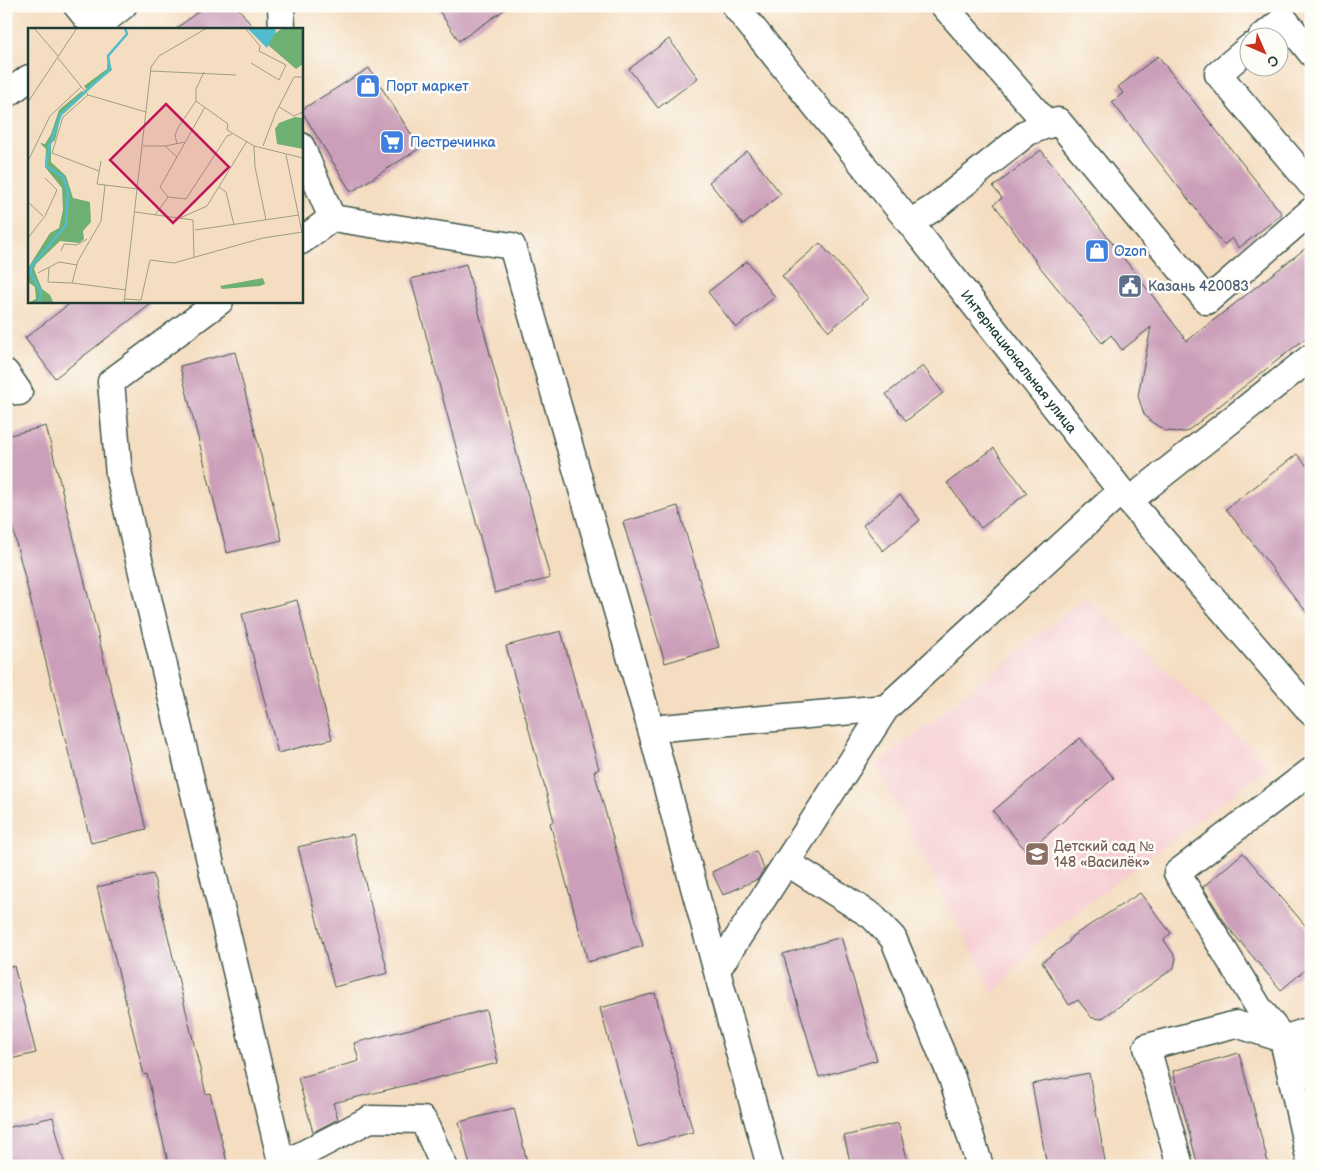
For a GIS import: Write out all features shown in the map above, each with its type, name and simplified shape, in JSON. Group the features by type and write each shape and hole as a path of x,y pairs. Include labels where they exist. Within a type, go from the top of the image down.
{"street":[{"path":"77,6 94,28 123,6"},
{"path":"281,6 282,28"},
{"name":"Интернациональная улица","path":"735,6 910,223 1125,496 1311,712"},
{"path":"944,6 1048,125"},
{"path":"1270,28 1285,12 1311,52"},
{"path":"1240,55 1218,74 1311,184"},
{"path":"6,95 28,79"},
{"path":"910,223 935,207 1028,132 1058,121 1206,301 1311,211"},
{"path":"302,148 332,218"},
{"path":"302,240 332,218 512,246 651,729 770,1166"},
{"path":"219,302 111,382 119,475 282,1165 370,1119 423,1120 444,1166"},
{"path":"717,970 886,708 1125,496 1311,357"},
{"path":"651,729 886,708"},
{"path":"1311,771 1177,872 1259,1008 1311,1074"},
{"path":"786,862 872,916 893,938 952,1078 980,1166"},
{"path":"1180,1166 1147,1047 1236,1024 1283,1039 1311,1030"},
{"path":"1283,1039 1311,1166"}],"shaded area":[{"name":"Детский сад № 148 «Василёк»","path":"1086,597 1270,766 1036,943 994,995 876,766"}],"building":[{"path":"205,6 237,6 253,28 177,28"},
{"path":"436,6 510,6 459,41"},
{"path":"669,39 698,78 658,108 629,69"},
{"path":"1158,56 1282,214 1239,248 1232,238 1224,245 1112,102 1123,93 1118,87"},
{"path":"369,68 420,148 351,192 302,109"},
{"path":"1041,150 1187,341 1311,244 1311,334 1186,432 1166,431 1150,421 1144,414 1138,396 1151,327 1122,350 1111,335 1102,343 1040,267 994,204 1002,198 993,187"},
{"path":"747,151 781,194 743,225 709,182"},
{"path":"820,243 868,298 829,331 782,276"},
{"path":"747,261 775,297 736,328 708,292"},
{"path":"466,264 550,578 495,593 411,279"},
{"path":"72,302 154,302 55,378 25,338"},
{"path":"235,352 282,540 227,553 180,366"},
{"path":"923,366 943,393 906,421 886,394"},
{"path":"46,426 146,829 91,843 6,502 6,436"},
{"path":"994,448 1027,493 981,528 947,483"},
{"path":"1297,454 1311,471 1311,618 1226,509"},
{"path":"900,495 920,520 883,551 863,525"},
{"path":"678,506 719,647 665,663 623,522"},
{"path":"297,600 332,739 278,753 242,614"},
{"path":"561,631 599,769 594,771 643,946 588,962 550,823 554,821 506,646"},
{"path":"1080,738 1114,778 1027,852 993,811"},
{"path":"353,834 388,973 334,987 298,847"},
{"path":"756,851 764,869 758,879 723,895 712,872"},
{"path":"1243,853 1311,932 1311,965 1281,990 1227,926 1203,887"},
{"path":"153,874 206,1094 210,1093 228,1166 169,1166 147,1074 144,1075 97,887"},
{"path":"1140,893 1171,933 1164,940 1176,958 1174,968 1101,1019 1092,1018 1078,1000 1069,1005 1042,962 1069,942 1071,937"},
{"path":"841,937 877,1060 819,1077 783,954"},
{"path":"14,966 36,1053 6,1060 6,967"},
{"path":"655,993 693,1132 638,1147 600,1008"},
{"path":"486,1010 498,1063 333,1103 338,1119 313,1132 298,1078 359,1061 354,1043"},
{"path":"1239,1053 1269,1166 1198,1166 1173,1071"},
{"path":"1089,1073 1106,1166 1047,1166 1032,1084"},
{"path":"514,1108 528,1166 470,1166 459,1122"},
{"path":"53,1117 65,1166 6,1166 6,1128"},
{"path":"898,1123 909,1166 851,1166 844,1136"}],"place":[{"name":"Порт маркет","path":"368,86"},
{"name":"Пестречинка","path":"392,142"},
{"name":"Ozon","path":"1097,251"},
{"name":"Казань 420083","path":"1130,286"},
{"name":"Детский сад № 148 «Василёк»","path":"1037,854"}]}
